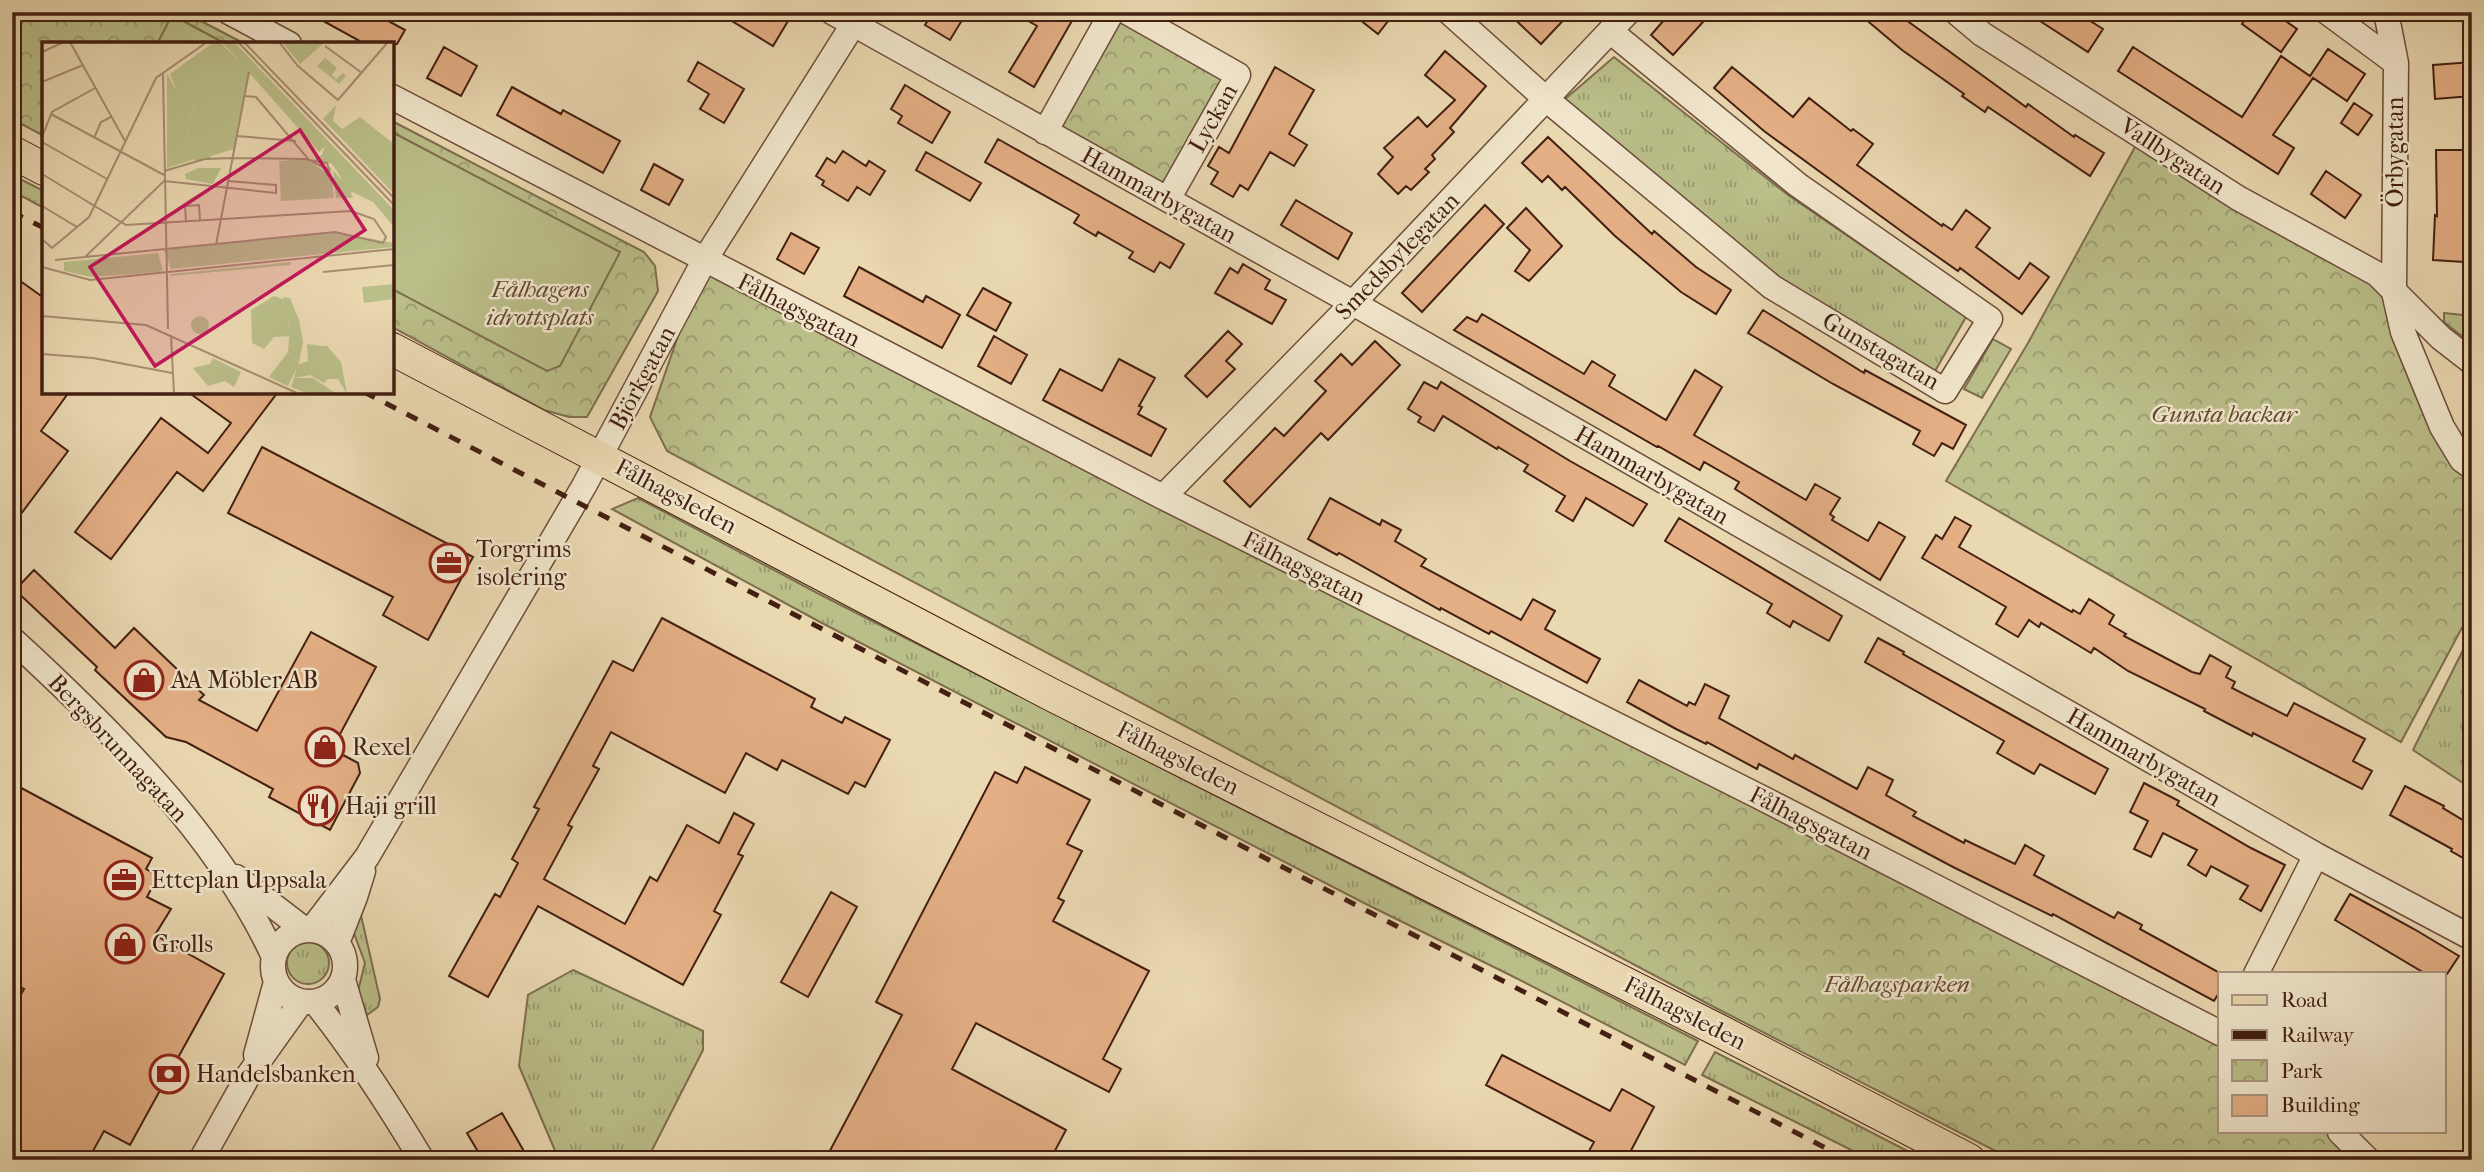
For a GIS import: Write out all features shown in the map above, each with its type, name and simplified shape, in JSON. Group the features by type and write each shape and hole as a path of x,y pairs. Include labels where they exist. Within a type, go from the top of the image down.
{"main road":[{"path":"12,152 42,168"},
{"name":"Fålhagsleden","path":"394,350 1050,694 1718,1030 1969,1160"}],"street":[{"path":"229,12 285,42"},
{"path":"1045,132 1112,12"},
{"name":"Lyckan","path":"1127,12 1238,75 1168,199"},
{"name":"Gunstagatan","path":"1449,12 1546,99 1772,287 1945,391 1990,319 1798,185 1610,31"},
{"name":"Smedsbylegatan","path":"1163,497 1353,303 1628,12"},
{"name":"Vallbygatan","path":"1956,12 1982,34 2238,198 2377,274 2441,338 2472,362"},
{"path":"2327,12 2396,62"},
{"name":"Örbygatan","path":"2386,12 2396,62 2394,292"},
{"name":"Hammarbygatan","path":"849,16 1045,132 1353,303 1875,605 2316,855 2472,938"},
{"name":"Björkgatan","path":"309,929 367,857 600,456 704,261 849,16"},
{"name":"Fålhagsgatan","path":"394,98 1163,497 2218,1031"},
{"path":"2394,292 2403,332 2442,427 2462,460 2472,467"},
{"name":"Bergsbrunnagatan","path":"12,639 157,783 219,863 262,931 274,957"},
{"path":"2257,972 2316,855"},
{"name":"Björkgatan","path":"337,943 367,857"},
{"name":"Bergsbrunnagatan","path":"219,863 262,899 309,929"},
{"path":"372,1079 343,980 345,960 337,943 325,933 309,929 291,934 281,943 274,957 276,982 285,994 308,1002 349,1044 422,1160"},
{"path":"248,1076 308,1002 326,999 336,991 343,980"},
{"path":"201,1160 248,1076 263,1037 276,982"},
{"path":"2342,1134 2368,1160"}],"green space":[{"path":"12,12 184,12 241,42 42,42 42,135 12,119"},
{"path":"1112,12 1238,75 1168,199 1045,132"},
{"path":"172,15 222,42 158,42"},
{"path":"1614,57 1788,195 1966,317 1935,371 1779,279 1564,100"},
{"name":"Fålhagens idrottsplats","path":"394,122 644,252 655,266 658,291 587,417 569,417 544,410 394,328"},
{"name":"Fålhagens idrottsplats","path":"394,133 620,252 560,366 547,371 394,290"},
{"name":"Gunsta backar","path":"2141,136 2377,274 2472,467 2472,609 2401,742 1946,481 2028,343"},
{"path":"12,175 42,190 42,207 12,191"},
{"name":"Fålhagsparken","path":"704,261 2218,1032 2218,1134 2342,1134 2368,1160 2013,1160 1714,1007 667,451 650,417"},
{"path":"2444,313 2472,316 2472,344 2444,322"},
{"path":"1993,339 2011,349 1982,398 1964,389"},
{"path":"638,498 821,595 1698,1041 1685,1065 1364,903 820,622 612,509"},
{"path":"2472,632 2472,789 2413,750"},
{"path":"360,911 380,999 378,1007 367,1015 358,991 365,963 352,928"},
{"path":"308,942 323,948 329,963 323,978 308,984 293,978 287,963 293,948"},
{"path":"573,970 703,1031 703,1050 647,1160 559,1160 519,1066 528,995"},
{"path":"1715,1052 1925,1160 1871,1160 1702,1075"}],"building":[{"path":"307,12 372,12 405,30 397,44 361,42"},
{"path":"717,12 773,12 788,21 773,46"},
{"path":"933,12 967,12 950,40 925,25"},
{"path":"1013,12 1077,12 1034,87 1009,72 1037,26"},
{"path":"1350,12 1395,12 1378,34"},
{"path":"1507,12 1571,12 1541,44"},
{"path":"1671,12 1712,12 1673,55 1651,35"},
{"path":"1857,12 1895,12 2026,107 2028,104 2074,137 2075,135 2104,153 2090,176 1988,107 1985,112 1962,96 1964,94 1902,50"},
{"path":"2026,12 2076,12 2103,29 2088,52"},
{"path":"2250,12 2273,12 2297,29 2281,52 2242,24"},
{"path":"444,47 477,66 461,96 427,78"},
{"path":"2133,47 2242,117 2281,56 2310,76 2328,49 2365,74 2347,101 2313,78 2273,135 2294,148 2278,174 2118,71"},
{"path":"1445,51 1486,86 1450,128 1454,132 1432,155 1435,159 1425,169 1429,172 1411,190 1406,186 1398,194 1378,174 1393,157 1384,148 1418,117 1427,127 1455,100 1425,75"},
{"path":"698,62 744,89 724,123 700,109 709,94 688,81"},
{"path":"2472,62 2472,96 2435,99 2433,65"},
{"path":"1275,67 1314,90 1289,134 1307,145 1294,166 1270,152 1248,190 1240,185 1233,197 1211,184 1218,172 1208,166 1219,147 1229,153"},
{"path":"1732,67 1793,117 1809,98 1851,131 1853,129 1873,144 1857,165 1942,226 1943,224 1952,230 1966,210 1990,228 1976,247 2019,279 2030,263 2049,277 2022,314 1960,268 1958,271 1908,236 1764,131 1714,88"},
{"path":"905,85 950,112 932,143 898,123 902,116 891,109"},
{"path":"512,87 561,114 563,110 620,141 603,173 497,115"},
{"path":"2354,103 2372,115 2358,135 2341,123"},
{"path":"1548,137 1652,234 1654,231 1696,267 1731,290 1716,314 1681,292 1615,236 1565,187 1562,190 1548,176 1542,182 1522,163"},
{"path":"998,139 1184,244 1170,268 1160,262 1154,272 1129,258 1133,252 1098,232 1096,236 1074,223 1079,215 985,162"},
{"path":"2436,150 2466,150 2466,230 2472,230 2472,256 2465,256 2464,262 2433,260 2435,215 2437,216"},
{"path":"843,151 866,166 869,161 885,171 870,195 857,187 848,201 822,185 824,181 816,176 827,158 835,163"},
{"path":"926,152 981,183 970,201 916,170"},
{"path":"654,164 683,180 669,205 641,190"},
{"path":"2326,171 2361,195 2345,218 2311,194"},
{"path":"1296,200 1352,233 1338,259 1281,225"},
{"path":"1485,205 1504,224 1422,312 1402,293"},
{"path":"1526,208 1562,246 1529,281 1515,271 1530,250 1507,228"},
{"path":"791,233 819,248 804,274 777,259"},
{"path":"1243,264 1270,280 1265,289 1286,300 1272,324 1215,293 1230,268 1238,273"},
{"path":"859,267 923,302 926,296 960,315 942,348 844,296"},
{"path":"12,275 42,297 42,394 68,394 41,431 68,451 12,526"},
{"path":"983,288 1011,303 996,331 967,315"},
{"path":"1763,310 1864,373 1865,370 1966,425 1953,449 1942,443 1934,456 1913,444 1920,431 1833,384 1748,333"},
{"path":"1482,314 1584,374 1592,361 1615,375 1609,386 1666,420 1695,370 1722,387 1694,435 1806,500 1815,484 1840,498 1830,514 1834,517 1832,520 1868,541 1879,522 1905,537 1880,580 1735,489 1739,482 1704,462 1700,470 1454,330 1467,317 1477,322"},
{"path":"1228,331 1242,344 1226,361 1235,369 1207,397 1185,376"},
{"path":"994,336 1027,355 1011,384 978,366"},
{"path":"1375,341 1400,365 1328,440 1321,433 1250,507 1224,481 1275,428 1284,436 1326,391 1315,381 1341,354 1352,365"},
{"path":"1119,359 1155,378 1139,406 1142,407 1138,414 1166,429 1151,456 1043,400 1060,369 1102,391"},
{"path":"1424,382 1437,389 1441,382 1570,461 1647,504 1633,526 1586,498 1573,521 1556,511 1565,496 1524,471 1528,465 1443,416 1434,431 1418,422 1421,417 1408,409"},
{"path":"191,394 276,394 203,491 177,472 111,559 75,532 161,418 208,453 231,423"},
{"path":"262,447 473,557 428,640 383,615 393,597 228,513"},
{"path":"1330,498 1380,525 1382,520 1401,530 1395,541 1426,559 1421,566 1521,620 1533,599 1555,611 1545,629 1600,659 1587,683 1491,631 1489,634 1441,608 1440,610 1339,553 1337,555 1308,539"},
{"path":"1955,517 1971,526 1959,547 2072,612 2073,610 2080,614 2089,599 2114,615 2109,624 2126,634 2124,636 2192,672 2200,674 2210,655 2231,667 2226,677 2235,682 2232,688 2287,716 2294,703 2365,739 2353,761 2372,771 2362,789 2204,711 2205,709 2128,671 2094,648 2091,653 2041,623 2039,627 2029,620 2018,637 1996,624 2006,607 1922,558 1936,535 1942,539"},
{"path":"1679,518 1842,616 1829,641 1793,621 1790,627 1780,621 1767,613 1772,604 1665,541"},
{"path":"34,570 115,648 134,628 204,695 199,700 257,731 311,632 376,667 332,749 358,763 360,773 330,830 269,797 273,789 186,742 166,737 15,590"},
{"path":"662,618 815,699 811,707 842,723 845,717 890,740 865,787 855,782 848,794 782,760 777,770 746,753 725,793 611,732 593,766 599,769 568,825 572,827 544,879 625,924 650,877 657,881 687,825 719,843 734,813 754,824 738,854 743,856 714,911 721,915 683,985 538,906 488,997 449,976 495,894 500,897 518,863 512,859 539,809 534,807 613,661 633,671"},
{"path":"1878,638 2108,769 2095,794 2040,764 2034,774 1997,753 2004,741 1865,662"},
{"path":"1639,680 1687,706 1689,702 1695,705 1705,684 1729,696 1719,718 1793,759 1795,755 1857,789 1868,767 1893,780 1886,795 1916,812 1913,816 1964,843 1965,840 2015,864 2025,845 2044,856 2034,875 2114,918 2118,912 2142,925 2140,929 2218,972 2218,994 2214,1001 2053,914 2052,916 1953,867 1759,764 1757,769 1627,702"},
{"path":"1025,767 1090,800 1067,844 1082,851 1058,898 1064,901 1053,921 1149,971 1103,1059 1121,1069 1109,1092 976,1023 952,1069 1066,1130 1050,1160 825,1160 902,1015 876,1002 995,772 1017,783"},
{"path":"12,783 152,858 146,869 158,876 147,897 171,909 155,935 224,974 130,1145 104,1131 88,1160 12,1160 12,1011 24,989 12,983"},
{"path":"2144,783 2179,801 2177,805 2285,865 2261,911 2240,899 2248,886 2211,866 2206,876 2188,865 2197,850 2163,833 2151,857 2134,849 2148,821 2130,812"},
{"path":"2405,786 2444,806 2443,808 2468,823 2472,816 2472,863 2390,815"},
{"path":"831,892 857,907 808,997 781,982"},
{"path":"2350,894 2459,956 2447,974 2423,972 2335,920"},
{"path":"1502,1055 1610,1111 1622,1089 1654,1107 1626,1160 1584,1160 1594,1142 1486,1085"},
{"path":"502,1113 529,1160 483,1160 467,1133"}],"railway":[{"path":"12,212 42,227"},
{"path":"368,394 1849,1160"}],"place":[{"name":"Torgrims isolering","path":"449,563"},
{"name":"AA Möbler AB","path":"144,680"},
{"name":"Rexel","path":"325,747"},
{"name":"Haji grill","path":"318,806"},
{"name":"Etteplan Uppsala","path":"124,880"},
{"name":"Grolls","path":"125,944"},
{"name":"Handelsbanken","path":"169,1074"}]}
